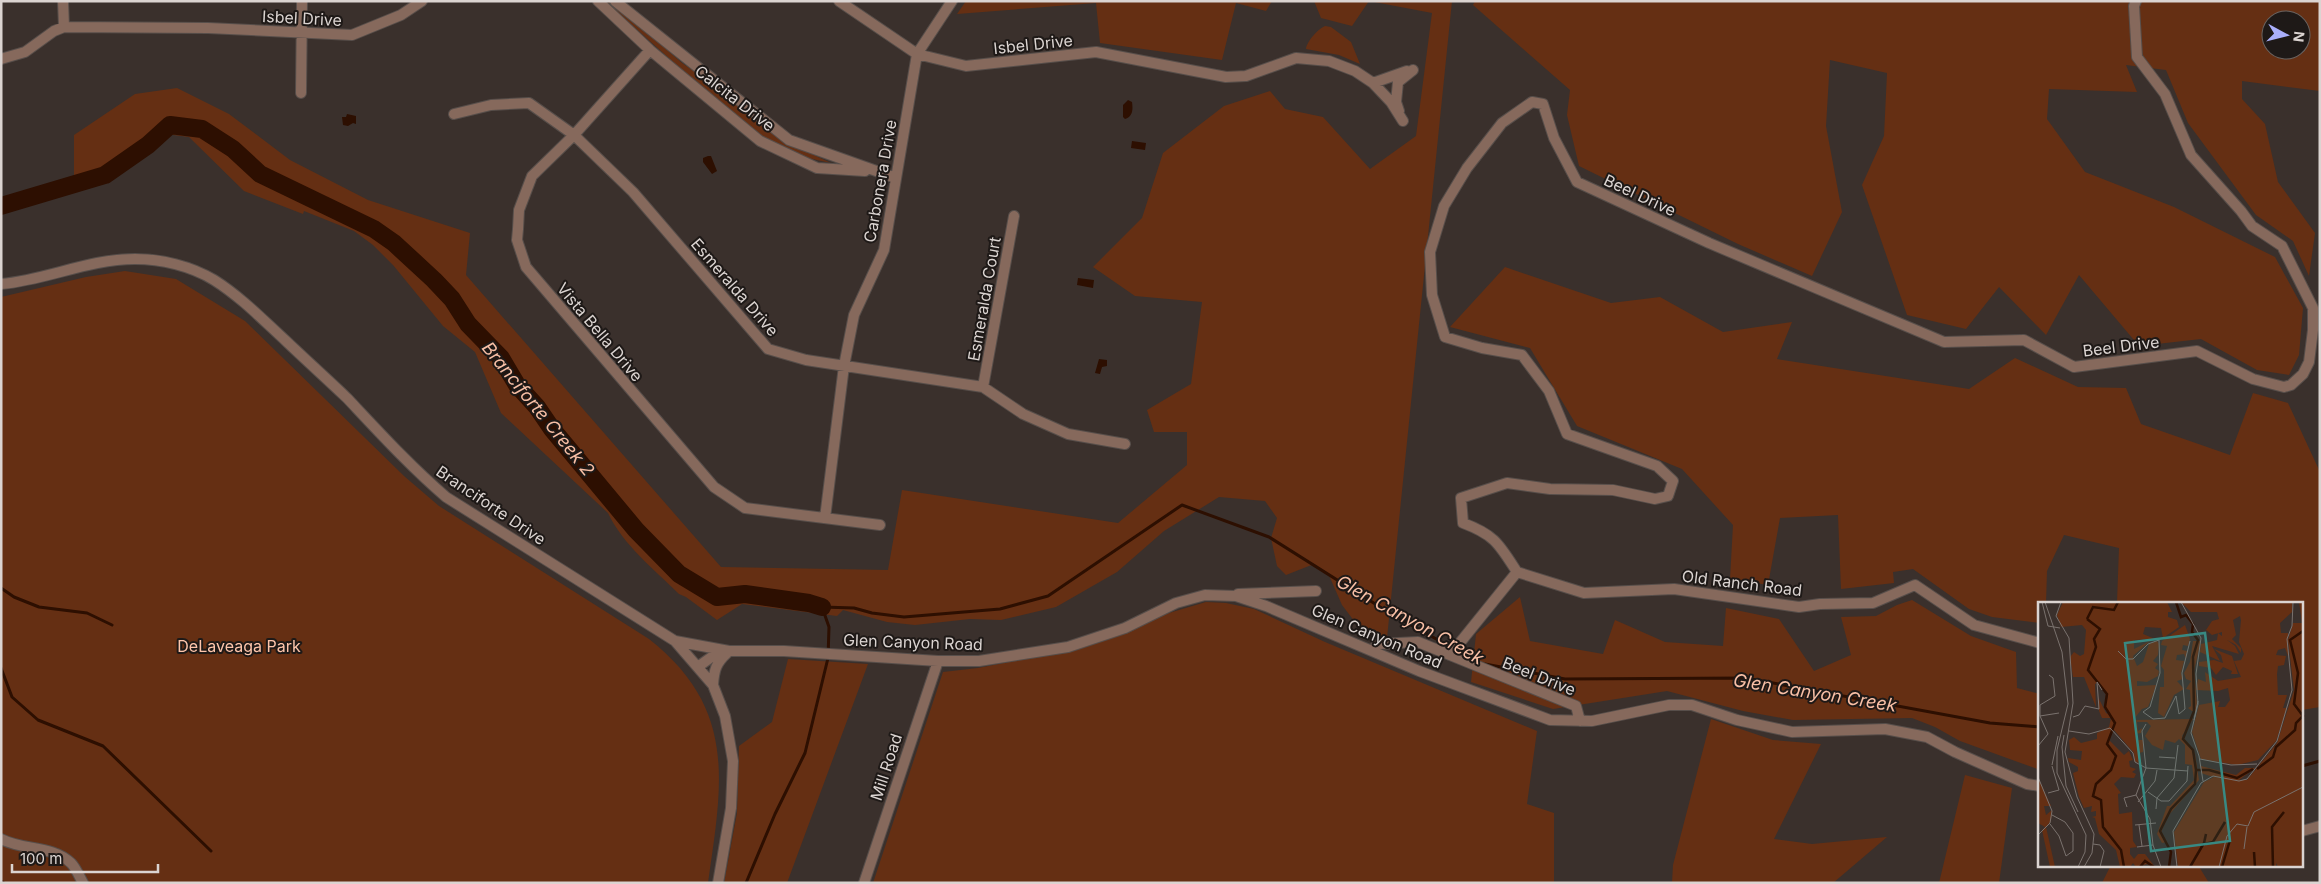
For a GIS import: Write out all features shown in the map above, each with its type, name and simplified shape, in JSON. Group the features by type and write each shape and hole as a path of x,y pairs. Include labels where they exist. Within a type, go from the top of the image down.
{"street":[{"path":"1,59 25,52 54,31 64,27 63,1"},
{"path":"300,93 302,1"},
{"name":"Isbel Drive","path":"64,27 208,28 352,35 401,15 422,1"},
{"name":"Calcita Drive","path":"598,1 650,50 760,140 818,168 876,172"},
{"name":"Calcita Drive","path":"615,1 789,140 896,178"},
{"name":"Isbel Drive","path":"839,1 917,54 966,66 1096,52 1226,76 1246,76 1296,58 1329,61 1355,71 1373,83"},
{"name":"Carbonera Drive","path":"825,518 844,366 854,315 884,250 917,54 952,1"},
{"name":"Beel Drive","path":"1517,572 1497,540 1480,529 1464,522 1461,498 1508,483 1550,489 1613,490 1655,499 1668,496 1673,481 1657,466 1567,434 1548,391 1522,355 1482,348 1444,337 1432,295 1430,252 1444,206 1467,168 1502,123 1532,102 1543,104 1554,138 1577,182 1708,243 1944,342 2024,340 2074,367 2197,351 2252,378 2284,386 2291,385 2303,374 2309,362 2313,330 2313,308 2282,246 2252,226 2191,155 2165,94 2137,57 2134,6 2136,1"},
{"name":"Vista Bella Drive","path":"650,50 574,135 532,176 519,210 517,240 526,267 714,488 745,508 880,525"},
{"path":"1412,70 1398,82 1396,102 1403,121 1390,102 1373,83 1412,70"},
{"name":"Esmeralda Drive","path":"454,114 491,105 529,104 574,135 633,192 768,349 806,360 983,387 1023,414 1068,434 1125,444"},
{"name":"Esmeralda Court","path":"983,387 1014,216"},
{"name":"Branciforte Drive","path":"1,284 21,283 106,260 136,259 165,262 189,269 213,280 243,301 345,396 418,473 446,497 675,641 699,666 713,685 725,716 733,761 730,808 718,883"},
{"path":"1455,656 1457,645 1517,572"},
{"name":"Old Ranch Road","path":"1517,572 1584,593 1674,589 1799,607 1820,604 1873,602 1914,585 1974,625 2038,642"},
{"path":"1205,595 1316,591"},
{"name":"Glen Canyon Road","path":"699,666 713,656 730,651 784,651 938,661 980,661 1068,647 1125,628 1176,603 1205,595 1236,596 1266,606 1419,671 1550,720 1592,721 1669,705 1692,705 1736,720 1792,732 1885,729 1928,737 1955,752 2027,784 2038,786"},
{"path":"675,641 730,651"},
{"name":"Beel Drive","path":"1372,651 1378,644 1418,642 1455,656 1491,673 1564,699 1576,706 1580,721"},
{"path":"713,685 714,671 719,660 730,651"},
{"name":"Mill Road","path":"864,883 938,661"},
{"path":"2304,831 2320,826"},
{"path":"1,839 14,845 46,850 60,855 72,864 83,883"}],"green space":[{"path":"605,1 611,1 682,63 707,80 769,131 831,163 803,157 763,138 709,94"},
{"path":"966,1 1272,1 1266,11 1236,3 1222,60 1100,43 1096,3 957,14"},
{"path":"1314,1 1369,1 1352,26 1321,18"},
{"path":"1369,1 1452,1 1387,638 1358,626 1342,605 1328,573 1314,564 1286,575 1277,566 1271,538 1277,518 1265,501 1219,497 1164,531 1117,572 1056,607 1001,620 970,619 915,625 887,622 843,610 837,616 742,604 717,620 679,594 622,536 608,513 501,413 475,352 443,326 393,265 373,245 354,231 304,211 303,214 244,191 189,137 150,132 121,171 74,188 74,135 135,94 177,88 229,114 290,160 368,200 470,233 466,275 721,567 888,570 902,490 1118,523 1187,465 1187,432 1154,432 1147,410 1191,384 1202,302 1135,296 1093,267 1142,218 1163,153 1224,106 1270,91 1285,109 1323,117 1370,169 1416,136 1432,13"},
{"path":"1475,1 2320,1 2320,91 2242,81 2242,99 2265,124 2278,182 2315,233 2309,276 2293,241 2256,215 2188,123 2166,70 2126,65 2137,92 2049,89 2047,119 2085,172 2174,207 2275,257 2303,308 2299,355 2289,375 2257,370 2201,339 2139,346 2079,275 2046,335 1999,287 1966,329 1907,315 1862,185 1884,136 1887,73 1830,60 1826,126 1842,212 1812,276 1738,244 1579,166 1567,115 1570,90 1473,5"},
{"path":"1325,26 1331,27 1351,42 1360,64 1339,55 1306,49 1308,42"},
{"path":"1505,267 1611,303 1660,297 1723,332 1792,322 1777,359 1969,389 2015,358 2078,387 2126,388 2141,424 2230,455 2253,393 2288,403 2320,472 2320,707 2304,710 2304,602 2117,602 2119,548 2064,535 2047,571 2046,602 2038,602 2038,623 1992,617 1969,609 1913,569 1893,572 1894,583 1841,589 1838,515 1780,518 1768,585 1730,579 1733,525 1682,469 1577,426 1530,348 1450,327"},
{"name":"DeLaveaga Park","path":"125,271 176,279 245,321 404,476 439,506 649,639 678,666 698,693 710,721 717,750 719,781 717,813 708,883 1,883 1,297 86,277"},
{"path":"1520,597 1530,641 1603,654 1615,620 1665,642 1723,646 1726,608 1779,619 1814,671 1851,655 1841,617 1876,616 1897,605 1912,600 1971,636 2016,652 2017,688 2038,693 2038,769 1960,741 1935,727 1912,718 1793,720 1743,711 1667,691 1553,709 1471,682 1476,634"},
{"path":"1206,602 1226,603 1254,609 1325,642 1537,731 1527,804 1554,813 1554,883 873,883 943,672 978,668 1086,647 1169,613"},
{"path":"788,659 868,664 787,883 724,883 737,813 739,746 772,722"},
{"path":"1711,719 1773,740 1821,744 1774,839 1812,844 1887,837 1833,883 1672,883 1673,865"},
{"path":"1965,775 2012,788 1999,883 1939,883"},
{"path":"2110,866 2199,866 2209,883 2102,883"}],"shaded area":[{"path":"1128,100 1132,102 1132,110 1131,115 1125,119 1123,117 1123,105"},
{"path":"347,114 356,116 356,124 343,125 342,117 346,117"},
{"path":"1132,141 1146,143 1145,150 1131,148"},
{"path":"711,156 717,171 712,174 703,162 703,158"},
{"path":"1078,278 1094,280 1093,288 1077,285"},
{"path":"1099,359 1107,360 1107,366 1102,367 1100,374 1095,373"}],"waterway":[{"name":"Branciforte Creek 2","path":"1,206 105,175 148,145 170,125 202,129 233,149 260,174 374,229 394,243 434,280 452,299 468,324 501,358 517,385 537,407 552,429 636,530 679,574 717,597 745,594 809,603 822,607"},
{"name":"Glen Canyon Creek","path":"746,883 775,814 805,753 828,658 829,627 822,607 854,608 872,613 904,617 1000,609 1048,596 1182,505 1269,537 1388,612 1472,659"},
{"path":"1,588 14,597 39,607 87,613 112,625"},
{"name":"Glen Canyon Creek","path":"1485,664 1565,679 1746,678 1990,723 2038,727"},
{"path":"1,668 12,697 38,720 103,746 211,851"},
{"name":"Glen Canyon Creek","path":"2304,765 2320,761"}]}
